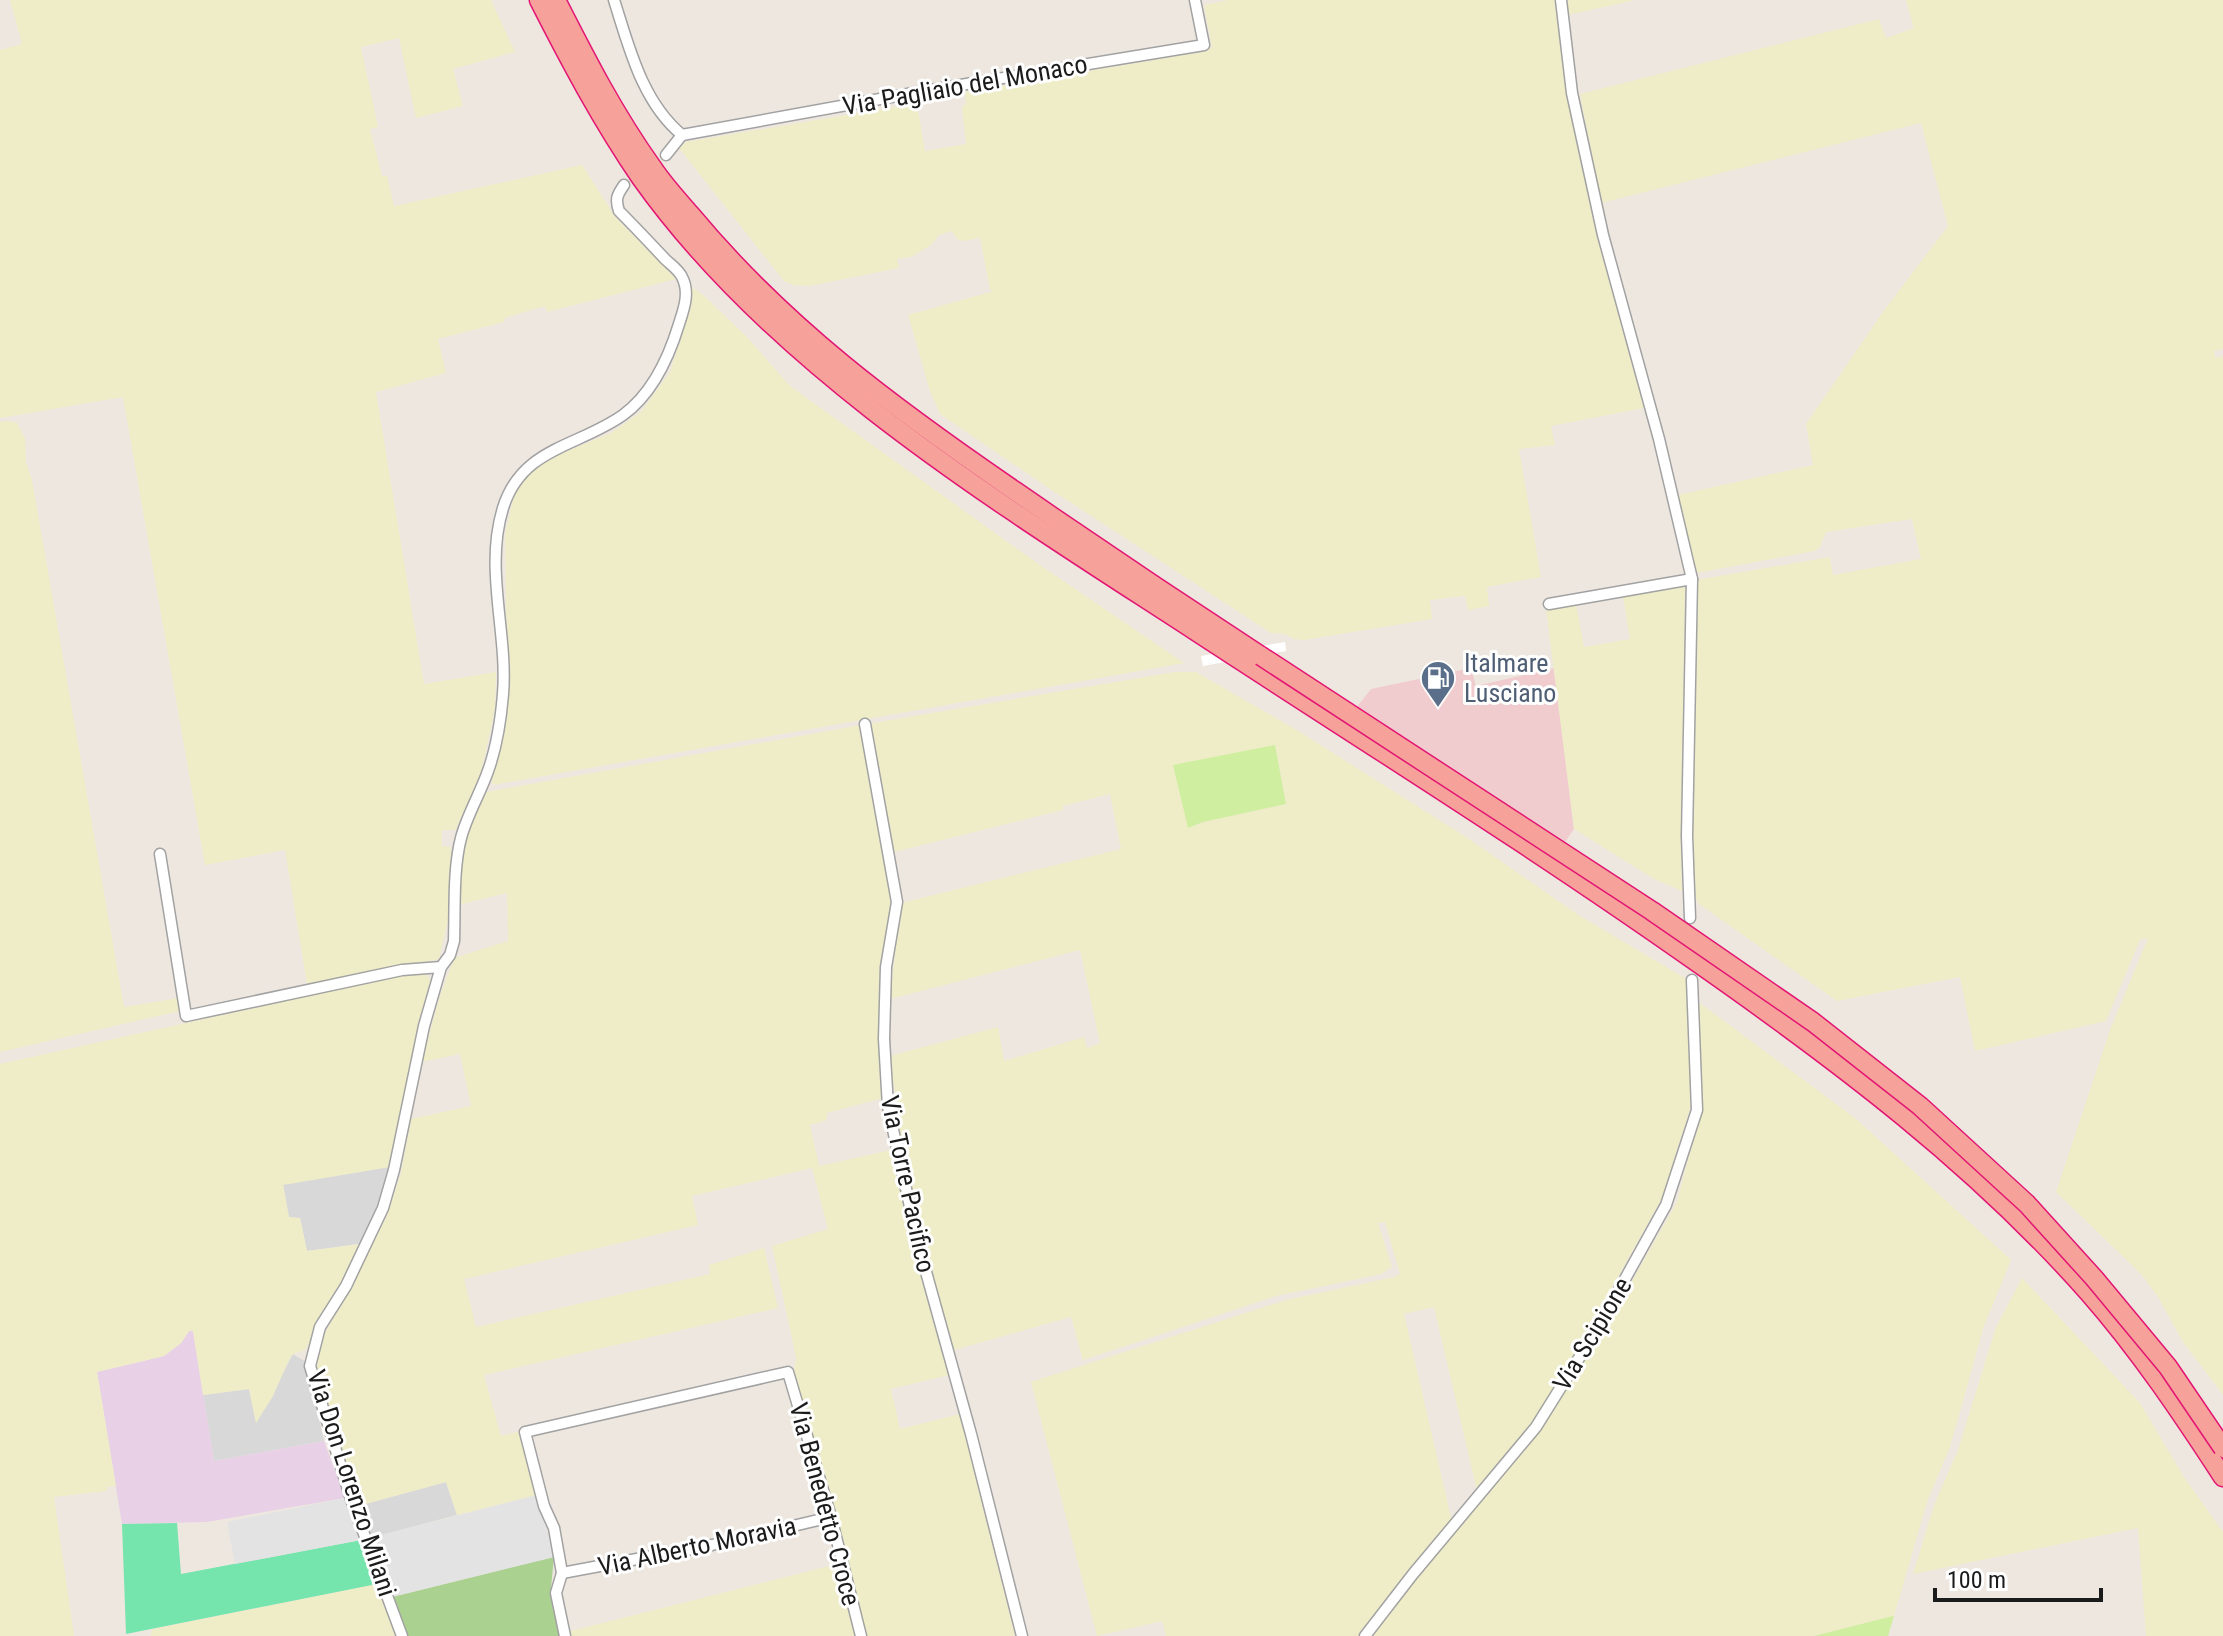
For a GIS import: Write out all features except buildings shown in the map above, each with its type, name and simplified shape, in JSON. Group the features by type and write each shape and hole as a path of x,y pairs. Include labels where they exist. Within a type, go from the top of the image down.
{"highway":[{"path":"539,0 579,78 644,182 716,268 775,326 865,405 972,482 1238,653 1652,911 1813,1022 1920,1106 2027,1204 2168,1367 2223,1448"},
{"path":"556,0 605,96 653,169 710,238 768,299 835,360 884,400 1121,564 1238,653 1630,915 1814,1044 1913,1122 2028,1229 2114,1323 2171,1397 2223,1477"}],"street":[{"path":"614,0 632,62 668,124 682,135 666,155"},
{"name":"Via Pagliaio del Monaco","path":"682,135 1204,45 1195,0"},
{"path":"1561,0 1572,93 1603,235 1659,439 1692,579 1687,836 1690,918"},
{"name":"Via Don Lorenzo Milani","path":"402,1636 351,1499 310,1366 320,1327 346,1286 383,1208 424,1026 441,967 450,955 454,941 459,843 490,766 503,693 495,564 496,538 503,507 513,484 530,464 626,413 643,395 663,367 683,310 686,295 682,276 619,211 617,194 624,185"},
{"path":"1549,604 1692,579"},
{"name":"Via Torre Pacifico","path":"865,724 897,902 886,967 884,1039 888,1107 918,1243 1022,1636"},
{"path":"160,854 186,1016 402,970 441,967"},
{"name":"Via Scipione","path":"1365,1636 1536,1427 1599,1326 1666,1205 1697,1110 1692,980"},
{"name":"Via Benedetto Croce","path":"562,1573 554,1528 544,1506 525,1432 788,1372 831,1517 861,1636"},
{"name":"Via Alberto Moravia","path":"562,1573 712,1545 831,1517"},
{"path":"562,1573 556,1593 565,1636"}],"shaded area":[{"path":"10,0 491,0 515,52 453,69 463,106 416,118 399,38 361,47 378,127 370,129 382,176 387,176 394,206 582,165 616,218 676,279 547,312 545,306 505,318 504,322 438,339 446,373 376,392 424,684 496,672 495,710 479,780 455,830 442,830 442,846 451,847 449,916 439,959 307,984 285,850 205,865 123,397 0,418 0,50 22,44"},
{"path":"1228,0 1557,0 1567,88 1595,228 1644,408 1551,426 1555,445 1519,449 1541,577 1487,587 1489,606 1468,610 1465,596 1430,600 1432,619 1304,640 1271,633 940,414 930,391 908,315 994,291 990,290 980,238 962,241 952,231 939,235 931,245 911,257 897,259 899,268 809,286 793,285 784,281 679,148 686,142 917,103 925,151 966,144 962,108 966,103 965,92 1207,51 1212,47 1204,5"},
{"path":"1566,0 1635,0 1568,15"},
{"path":"1906,0 2223,0 2223,349 2214,351 2215,358 2223,356 2223,1395 2183,1342 2141,1274 2056,1192 2110,1030 2148,938 2140,940 2106,1021 1975,1051 1960,977 1837,1001 1699,904 1696,898 1692,851 1696,580 1830,557 1833,575 1921,559 1912,519 1826,532 1820,547 1814,551 1697,573 1678,495 1813,465 1806,424 1885,309 1948,226 1921,123 1601,203 1580,94 1879,19 1886,38 1914,28"},
{"path":"691,287 748,338 790,386 1037,563 1184,663 493,785 491,777 508,706 505,534 516,487 525,476 553,457 611,433 641,412 670,372 690,310"},
{"path":"0,422 17,423 25,439 26,462 32,480 124,1007 179,998 180,1011 0,1052"},
{"path":"1685,586 1682,891 1654,879 1574,829 1546,609 1576,604 1584,647 1630,639 1623,597"},
{"path":"1471,668 1476,686 1555,668 1574,829 1565,842 1356,708 1371,689"},
{"path":"1175,672 1196,672 1295,729 1466,837 1580,916 1690,981 1693,1070 1690,1109 1662,1198 1553,1393 1477,1491 1434,1307 1404,1314 1452,1522 1360,1636 1166,1636 1162,1621 1097,1636 1031,1382 1286,1300 1400,1274 1385,1222 1378,1223 1392,1267 1381,1274 1276,1296 1083,1360 1071,1317 954,1350 906,1176 890,1056 998,1027 1004,1061 1084,1037 1087,1048 1100,1043 1080,950 890,999 901,903 1121,849 1110,794 1063,806 1063,810 894,852 870,729 873,723","holes":["1275,745 1286,804 1203,822 1188,828"]},
{"path":"861,725 892,899 882,964 878,1022 883,1098 827,1113 827,1120 810,1125 819,1166 891,1150 949,1375 891,1389 900,1429 960,1414 1015,1636 864,1636 838,1527 794,1373 796,1357 772,1246 828,1229 812,1168 692,1196 698,1225 464,1279 476,1327 710,1274 709,1265 764,1248 778,1308 484,1375 501,1436 520,1431 537,1495 457,1515 446,1482 358,1506 320,1388 316,1359 324,1335 386,1218 401,1173 411,1119 471,1106 460,1054 422,1062 454,958 508,941 507,893 458,905 462,840 478,802 486,792"},
{"path":"413,973 425,974 433,983 390,1167 283,1185 289,1217 300,1218 307,1251 362,1244 305,1350 293,1354 256,1423 249,1389 203,1395 193,1331 189,1331 181,1343 164,1356 97,1372 116,1486 107,1487 107,1491 54,1497 74,1636 0,1636 0,1064"},
{"path":"1697,1001 1855,1118 2011,1260 1984,1326 1950,1447 1927,1502 1894,1616 1814,1636 1368,1636 1554,1406 1611,1318 1677,1202 1700,1114"},
{"path":"399,1165 384,1218 372,1242 307,1251 300,1218 289,1218 283,1184"},
{"path":"2022,1278 2140,1403 2184,1477 2223,1532 2223,1636 2146,1636 2138,1528 1913,1574 1934,1505 1958,1450 1996,1327"},
{"path":"189,1331 193,1331 214,1461 324,1441 345,1498 207,1522 122,1524 97,1372 164,1356 181,1343"},
{"path":"293,1354 306,1362 324,1441 214,1461 203,1395 249,1389 256,1422"},
{"path":"446,1482 457,1515 370,1538 358,1506"},
{"path":"537,1495 554,1557 392,1597 370,1538"},
{"path":"345,1498 361,1540 235,1564 227,1522"},
{"path":"841,1563 858,1636 568,1636 567,1632"},
{"path":"377,1584 398,1636 150,1636 153,1629"}],"green space":[{"path":"1275,745 1286,804 1188,828 1173,765"},
{"path":"177,1523 181,1574 361,1540 377,1584 126,1634 122,1524"},
{"path":"554,1557 551,1588 562,1636 406,1636 392,1597"},
{"path":"1893,1616 1888,1636 1814,1636"}],"pier":[{"path":"1285,642 1286,651 1203,666 1201,656"}],"place":[{"name":"Italmare Lusciano","path":"1438,709"}]}
